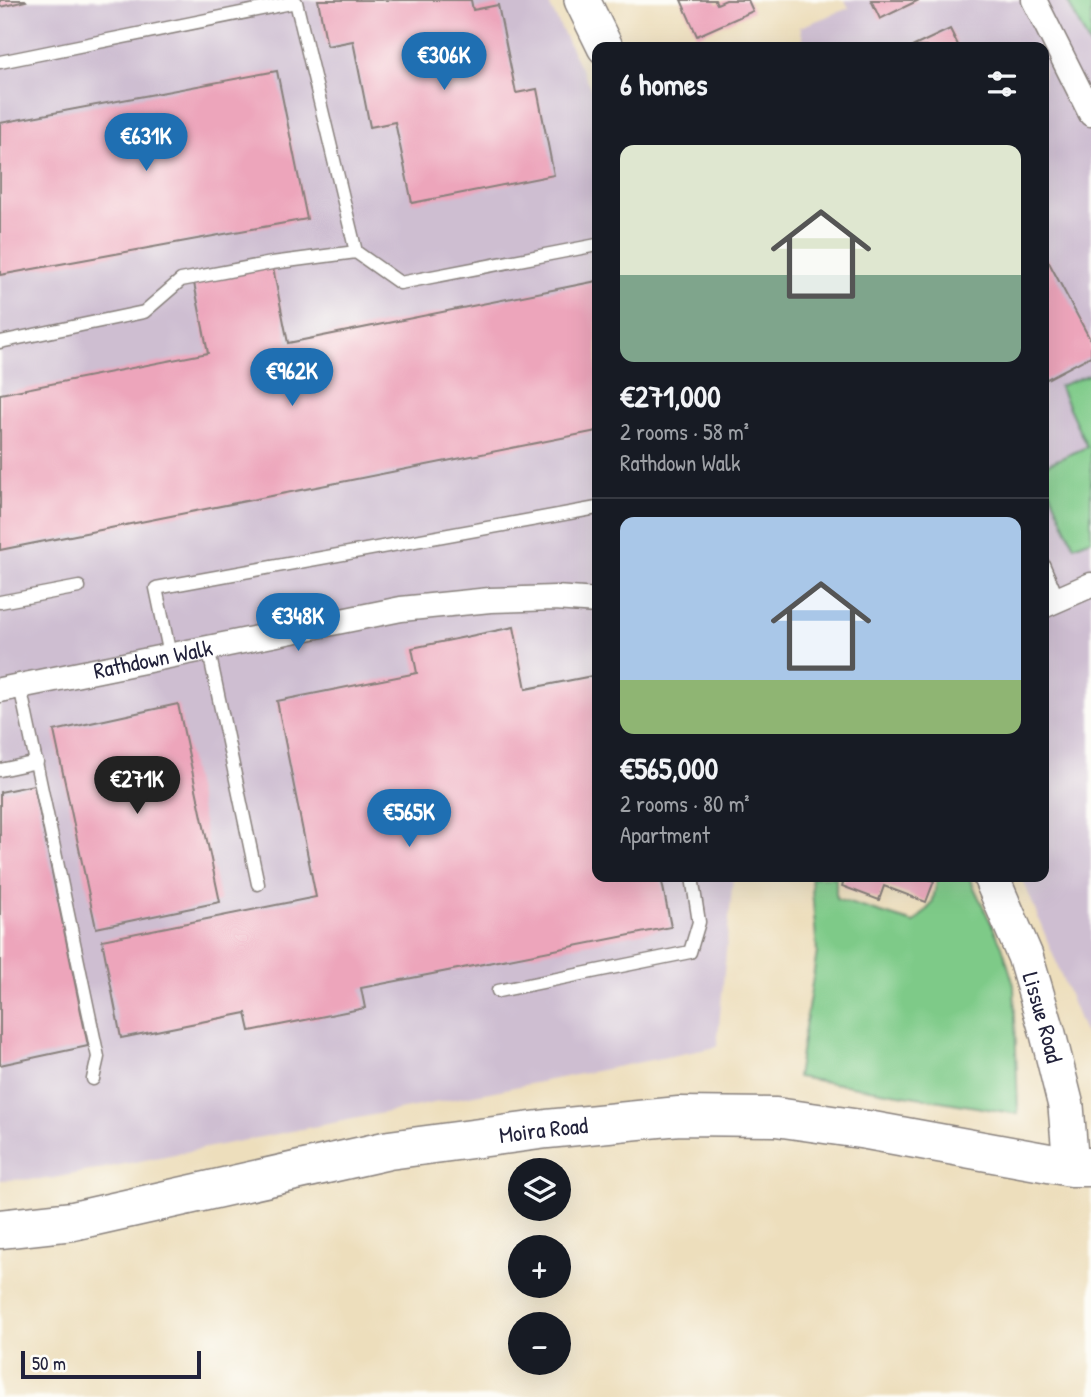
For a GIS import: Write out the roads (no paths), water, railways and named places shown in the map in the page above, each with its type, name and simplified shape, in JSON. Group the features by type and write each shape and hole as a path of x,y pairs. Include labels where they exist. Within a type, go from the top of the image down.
{"highway":[{"name":"Moira Road","path":"0,1229 85,1218 389,1150 496,1135 679,1116 775,1117 1081,1167"}],"street":[{"path":"582,0 603,42"},
{"path":"1034,0 1091,114"},
{"path":"1050,603 1091,585"},
{"name":"Rathdown Walk","path":"10,688 401,609 444,603 555,598 592,601"},
{"name":"Lissue Road","path":"993,882 1025,956 1048,1034 1081,1167"}],"lane":[{"path":"0,62 296,2 356,252 400,283 592,246"},
{"path":"0,342 144,312 181,280 272,263 356,252"},
{"path":"170,655 156,588 592,509"},
{"path":"0,602 79,587"},
{"path":"208,647 258,884"},
{"path":"10,688 37,762 97,1057 93,1079"},
{"path":"0,770 37,762"},
{"path":"498,991 690,953 699,922 693,882"}]}
